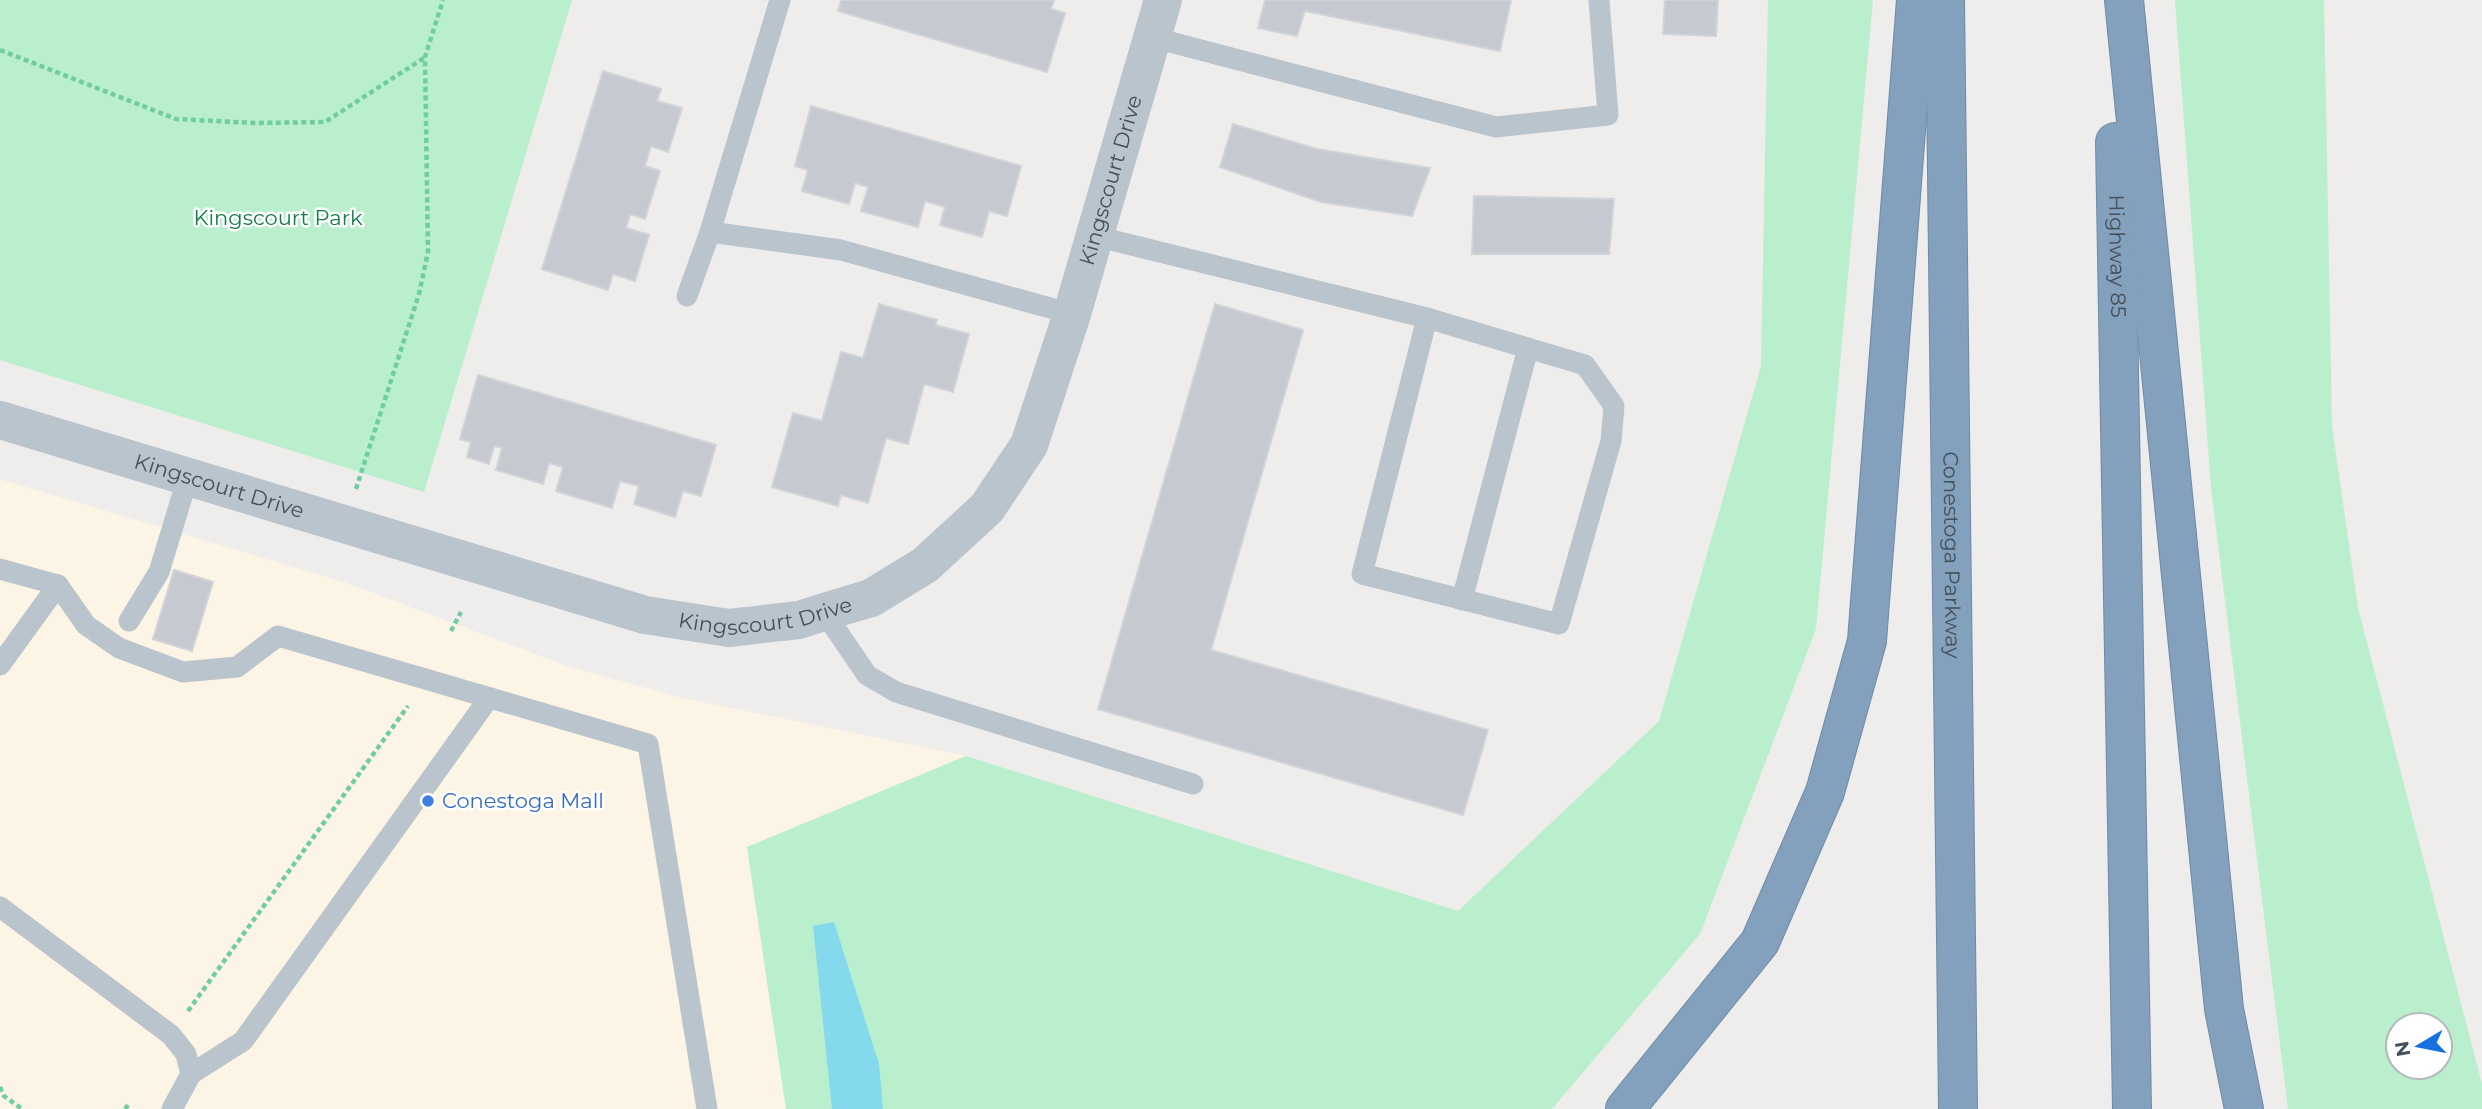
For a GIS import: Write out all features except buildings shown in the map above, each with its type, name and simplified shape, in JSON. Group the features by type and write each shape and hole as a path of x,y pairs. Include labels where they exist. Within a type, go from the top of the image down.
{"highway":[{"path":"1625,1109 1760,942 1825,792 1867,641 1916,0"},
{"name":"Conestoga Parkway","path":"1945,0 1958,1109"},
{"name":"Highway 85","path":"2112,0 2132,1109"},
{"path":"2124,0 2224,1009 2244,1109"}],"street":[{"name":"Kingscourt Drive","path":"0,420 645,615 729,628 799,620 871,597 925,565 987,508 1029,444 1072,314 1163,0"}],"lane":[{"path":"687,296 710,232 780,0"},
{"path":"1151,37 1496,127 1608,115 1599,0"},
{"path":"710,232 841,250 1072,314"},
{"path":"1095,236 1427,318 1586,365 1614,406 1611,441 1559,624 1362,574 1427,318"},
{"path":"1462,600 1528,348"},
{"path":"129,621 159,572 188,477"},
{"path":"0,569 58,585 86,625 119,648 183,672 237,667 278,636 648,744 707,1109"},
{"path":"0,665 58,585"},
{"path":"824,612 867,675 896,692 1193,784"},
{"path":"172,1109 191,1074 243,1041 489,698"},
{"path":"0,906 171,1035 186,1054 191,1074"}],"path":[{"path":"345,524 419,294 428,252 425,57 443,0"},
{"path":"0,50 176,119 255,123 325,122 425,57"},
{"path":"451,631 461,612"},
{"path":"171,1035 415,695"},
{"path":"0,1087 4,1096 22,1109"},
{"path":"125,1109 129,1104"}],"shaded area":[{"name":"Conestoga Mall","path":"0,479 347,583 564,665 682,698 966,756 747,847 786,1109 0,1109"}],"green space":[{"name":"Kingscourt Park","path":"0,0 572,0 424,492 0,360"},
{"path":"1768,0 1873,0 1816,629 1700,934 1552,1109 786,1109 747,847 966,756 1458,911 1659,721 1761,366"},
{"path":"2175,0 2324,0 2332,426 2358,608 2482,1084 2482,1109 2288,1109 2211,488"}],"water":[{"path":"834,922 879,1064 883,1109 832,1109 813,926"}],"place":[{"name":"Conestoga Mall","path":"428,801"}]}
